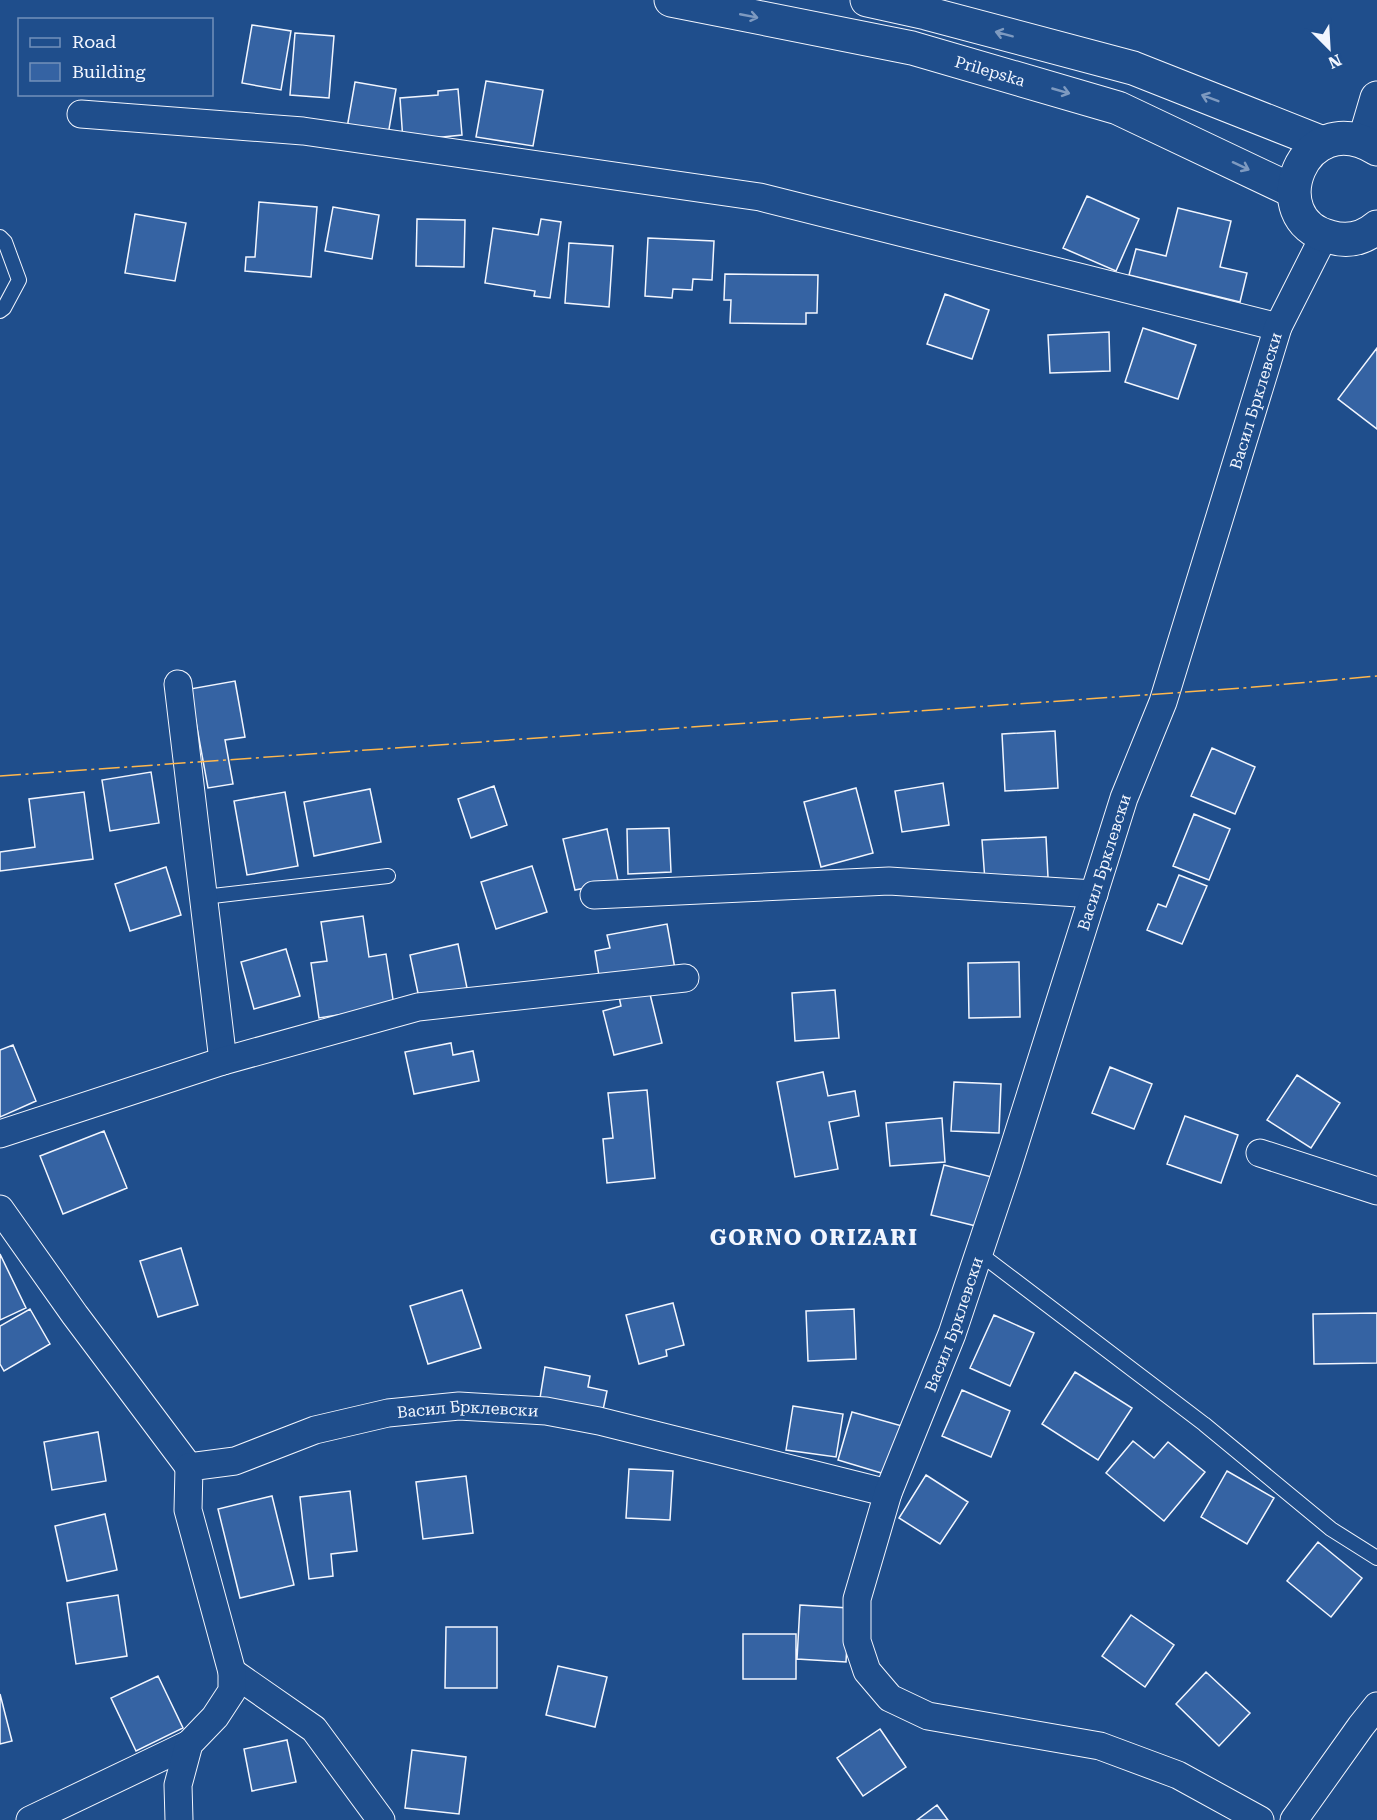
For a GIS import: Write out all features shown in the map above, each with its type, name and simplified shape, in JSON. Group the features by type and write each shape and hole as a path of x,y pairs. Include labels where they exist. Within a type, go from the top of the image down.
{"main road":[{"name":"Prilepska","path":"671,0 912,48 1118,108 1293,191"},
{"path":"867,0 926,13 1133,68 1323,143"},
{"path":"1375,233 1355,239 1340,240 1324,236 1302,218 1293,191 1295,175 1301,163 1310,151 1323,143 1337,138 1351,138 1371,145 1377,98"}],"street":[{"path":"81,114 303,131 760,197 1278,327"},
{"name":"Васил Брклевски","path":"1260,1820 1178,1774 1100,1746 928,1716 890,1698 867,1671 857,1641 857,1599 888,1493 952,1334 1007,1169 1124,798 1163,702 1278,327 1324,236"},
{"path":"178,684 223,1061"},
{"path":"594,895 889,881 1094,894"},
{"path":"0,1134 223,1061 418,1007 685,978"},
{"path":"1260,1153 1377,1191"},
{"path":"0,1209 75,1315 189,1467 188,1510 232,1672 231,1691 215,1717 189,1744 30,1820"},
{"name":"Васил Брклевски","path":"189,1467 236,1461 315,1430 388,1413 459,1406 546,1411 589,1419 888,1493"},
{"path":"232,1672 314,1729 381,1820"},
{"path":"1294,1820 1377,1706"},
{"path":"179,1820 178,1785 189,1744"}],"lane":[{"path":"0,237 19,280 4,308 0,311"},
{"path":"204,897 388,876"},
{"path":"979,1253 1204,1424 1331,1529 1377,1558"}],"building":[{"path":"252,25 291,31 281,90 242,83"},
{"path":"295,33 334,36 329,98 290,95"},
{"path":"486,81 543,90 533,146 476,137"},
{"path":"355,82 396,89 388,135 347,128"},
{"path":"458,89 462,135 403,141 400,98 438,95 438,91"},
{"path":"1087,196 1139,219 1116,271 1063,248"},
{"path":"259,202 317,207 311,277 245,271 246,257 255,257"},
{"path":"333,207 379,215 372,259 325,251"},
{"path":"1178,208 1231,221 1220,267 1247,273 1240,302 1129,275 1136,249 1166,256"},
{"path":"135,214 186,223 175,281 125,273"},
{"path":"417,219 465,220 464,267 416,266"},
{"path":"541,219 561,222 550,298 534,296 535,291 485,283 493,228 538,235"},
{"path":"648,238 714,241 712,280 693,279 692,290 673,289 672,298 645,296"},
{"path":"569,243 613,246 609,307 565,303"},
{"path":"725,274 818,275 817,313 806,313 806,324 730,323 731,300 724,300"},
{"path":"945,294 989,310 972,359 927,344"},
{"path":"1143,328 1196,345 1178,399 1125,382"},
{"path":"1109,332 1110,371 1050,373 1048,335"},
{"path":"1377,348 1377,429 1338,399"},
{"path":"235,681 245,737 225,740 233,784 208,788 190,689"},
{"path":"1055,731 1058,788 1005,791 1002,734"},
{"path":"1212,748 1255,767 1235,814 1191,796"},
{"path":"151,772 159,823 110,831 102,780"},
{"path":"943,783 949,825 902,832 895,791"},
{"path":"494,786 507,825 471,838 458,799"},
{"path":"856,788 873,853 821,867 804,802"},
{"path":"370,789 381,842 314,856 304,802"},
{"path":"84,792 93,859 0,871 0,852 35,847 29,799"},
{"path":"285,792 298,866 247,875 234,801"},
{"path":"1194,814 1230,829 1209,880 1173,866"},
{"path":"669,828 671,872 628,874 627,829"},
{"path":"607,829 618,881 575,890 563,839"},
{"path":"1046,837 1048,877 985,881 982,840"},
{"path":"532,866 547,912 496,929 481,882"},
{"path":"166,867 181,915 130,931 115,884"},
{"path":"1179,875 1207,886 1182,944 1147,930 1158,904 1166,907"},
{"path":"363,916 369,957 386,954 394,1006 319,1018 311,963 327,961 321,922"},
{"path":"667,924 675,969 600,982 595,951 610,948 607,935"},
{"path":"458,944 467,988 419,998 410,955"},
{"path":"286,949 300,996 254,1009 241,962"},
{"path":"1019,962 1020,1017 969,1018 968,963"},
{"path":"649,990 662,1043 614,1055 603,1011 621,1006 619,997"},
{"path":"835,990 839,1038 795,1041 792,993"},
{"path":"451,1043 453,1055 473,1051 479,1081 414,1094 405,1052"},
{"path":"13,1045 36,1101 0,1117 0,1050"},
{"path":"1110,1067 1152,1084 1134,1129 1092,1113"},
{"path":"823,1072 828,1096 855,1091 859,1116 829,1122 838,1169 795,1177 777,1082"},
{"path":"1297,1075 1340,1103 1311,1148 1267,1120"},
{"path":"954,1082 1001,1084 999,1133 951,1131"},
{"path":"647,1090 655,1178 607,1183 603,1139 613,1138 608,1093"},
{"path":"1185,1116 1238,1135 1221,1183 1167,1164"},
{"path":"942,1118 945,1162 890,1166 886,1123"},
{"path":"104,1131 127,1188 63,1214 40,1156"},
{"path":"944,1165 992,1177 980,1227 931,1215"},
{"path":"181,1248 198,1305 158,1317 140,1261"},
{"path":"0,1254 26,1308 0,1320"},
{"path":"462,1290 481,1348 428,1364 410,1306"},
{"path":"673,1303 684,1345 666,1350 667,1356 639,1364 626,1315"},
{"path":"30,1309 50,1344 4,1371 0,1364 0,1326"},
{"path":"854,1309 856,1359 808,1361 806,1311"},
{"path":"1377,1313 1377,1363 1314,1364 1313,1314"},
{"path":"994,1315 1034,1333 1010,1386 970,1368"},
{"path":"545,1367 590,1376 588,1387 607,1391 603,1410 540,1398"},
{"path":"1075,1372 1132,1408 1098,1460 1042,1424"},
{"path":"962,1390 1010,1411 991,1457 942,1436"},
{"path":"793,1406 843,1414 836,1457 786,1450"},
{"path":"852,1412 902,1426 888,1475 838,1460"},
{"path":"98,1432 106,1481 52,1490 44,1442"},
{"path":"1133,1441 1154,1458 1168,1442 1205,1472 1164,1521 1106,1473"},
{"path":"629,1469 673,1471 670,1520 626,1518"},
{"path":"1227,1471 1274,1498 1247,1544 1201,1517"},
{"path":"926,1475 968,1502 940,1544 899,1518"},
{"path":"466,1476 473,1533 423,1539 416,1482"},
{"path":"350,1491 357,1551 331,1554 333,1576 309,1579 300,1497"},
{"path":"272,1496 294,1585 240,1598 218,1509"},
{"path":"105,1514 117,1570 67,1581 55,1526"},
{"path":"1318,1542 1362,1578 1331,1617 1287,1581"},
{"path":"118,1595 127,1656 76,1664 67,1603"},
{"path":"800,1605 849,1608 846,1662 797,1659"},
{"path":"1131,1615 1174,1645 1145,1687 1102,1656"},
{"path":"446,1627 497,1627 497,1688 445,1688"},
{"path":"743,1634 796,1634 796,1679 743,1679"},
{"path":"558,1666 607,1677 595,1727 546,1715"},
{"path":"1206,1672 1250,1713 1219,1746 1176,1704"},
{"path":"158,1676 183,1728 136,1751 111,1698"},
{"path":"0,1694 12,1741 0,1744"},
{"path":"880,1729 906,1767 863,1796 837,1758"},
{"path":"287,1740 296,1782 252,1791 244,1749"},
{"path":"412,1750 466,1757 459,1814 405,1808"},
{"path":"937,1805 948,1820 917,1820"}],"power":[{"path":"0,776 1243,688 1377,676"}],"district":[{"name":"GORNO ORIZARI","path":"814,1237"}]}
